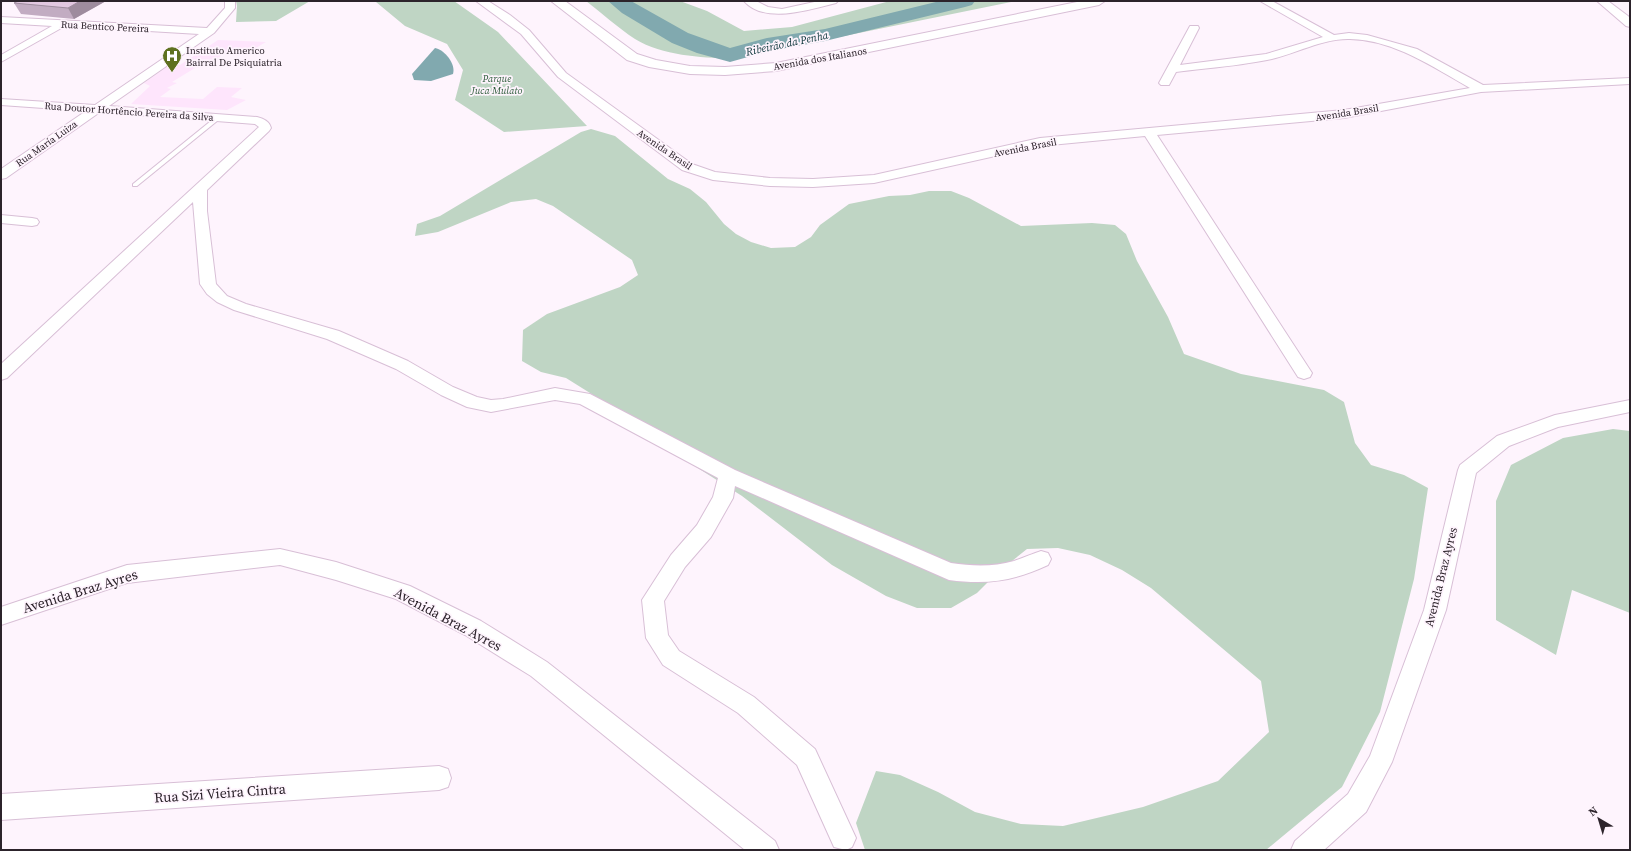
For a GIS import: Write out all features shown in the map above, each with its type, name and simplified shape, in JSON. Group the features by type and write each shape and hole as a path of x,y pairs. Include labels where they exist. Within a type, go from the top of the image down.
{"main road":[{"name":"Avenida dos Italianos","path":"557,1 632,57 654,64 690,70 776,67 1099,1"}],"street":[{"name":"Rua María Luiza","path":"1,175 96,108 210,31 230,8 230,1"},
{"name":"Avenida Brasil","path":"481,1 506,17 525,32 562,75 687,167 713,176 770,182 813,183 874,179 1040,142 1344,114 1481,89 1630,81"},
{"path":"750,1 766,10 782,12 833,1"},
{"path":"1265,1 1332,38"},
{"path":"1602,1 1630,24"},
{"name":"Rua Bentico Pereira","path":"1,20 210,31"},
{"path":"1,59 62,24"},
{"path":"1165,83 1194,28"},
{"path":"1172,69 1267,57 1332,38 1367,38 1395,45 1413,52 1481,89"},
{"name":"Rua Doutor Hortêncio Pereira da Silva","path":"1,102 218,117 257,121 264,124 265,128 200,189"},
{"path":"1149,132 1304,373"},
{"path":"1,374 200,189"},
{"path":"200,189 200,212 208,284 212,291 222,299 240,307 333,335 402,365 447,391 473,403 491,406 503,405 555,394 584,398 728,475 949,571 978,576 986,575 1016,571 1041,559"},
{"path":"1,219 32,222"},
{"name":"Avenida Braz Ayres","path":"1304,850 1357,803 1380,762 1435,610 1467,470 1503,441 1555,421 1630,406"},
{"path":"728,475 723,498 704,531 678,561 653,600 657,638 671,658 746,705 806,757 843,838"},
{"name":"Avenida Braz Ayres","path":"1,616 127,574 280,557 336,571 402,592 472,628 539,669 766,850"},
{"name":"Rua Sizi Vieira Cintra","path":"1,807 439,778"}],"lane":[{"path":"135,186 218,117"}],"shaded area":[{"name":"Instituto Americo Bairral De Psiquiatria","path":"218,40 266,42 254,49 233,48 202,68 195,68 172,82 177,83 167,88 171,89 160,97 203,99 217,87 242,88 231,97 246,100 227,110 131,104 150,86 144,83 171,64 180,65"}],"green space":[{"path":"236,1 310,1 276,21 236,22"},
{"name":"Parque Juca Mulato","path":"368,1 454,1 498,32 587,126 504,132 455,100 463,70 447,44 405,26 376,2"},
{"path":"586,1 680,1 707,11 744,31 792,27 890,1 1016,1 731,59 682,55 646,45 629,35"},
{"path":"591,129 615,136 668,179 690,189 706,202 724,224 736,234 751,242 771,248 795,247 811,237 820,225 849,204 889,196 910,195 929,191 951,191 969,198 1021,226 1092,223 1115,225 1126,234 1137,261 1168,317 1184,354 1241,374 1324,390 1344,402 1355,443 1371,465 1404,475 1428,488 1414,579 1380,712 1342,787 1266,850 865,850 856,823 876,771 900,775 938,792 975,812 1021,824 1063,826 1143,807 1218,781 1269,732 1261,681 1151,588 1122,570 1090,555 1058,548 1027,549 997,573 977,593 951,608 917,608 886,596 832,565 742,496 641,432 606,403 566,378 541,372 522,361 523,330 547,314 620,287 638,275 632,260 553,206 536,199 511,202 438,232 415,236 417,224 440,216 581,132"},
{"path":"1613,429 1630,431 1630,613 1572,590 1556,655 1496,620 1496,501 1511,465 1563,438"}],"water":[{"path":"435,48 446,54 449,58 453,66 453,74 431,81 414,80 412,74"}],"building":[{"path":"18,1 80,1 68,8 14,3"}],"waterway":[{"name":"Ribeirão da Penha","path":"618,1 629,9 680,38 705,48 730,55 767,45 825,35 965,1"}],"place":[{"name":"Instituto Americo Bairral De Psiquiatria","path":"172,73"}]}
